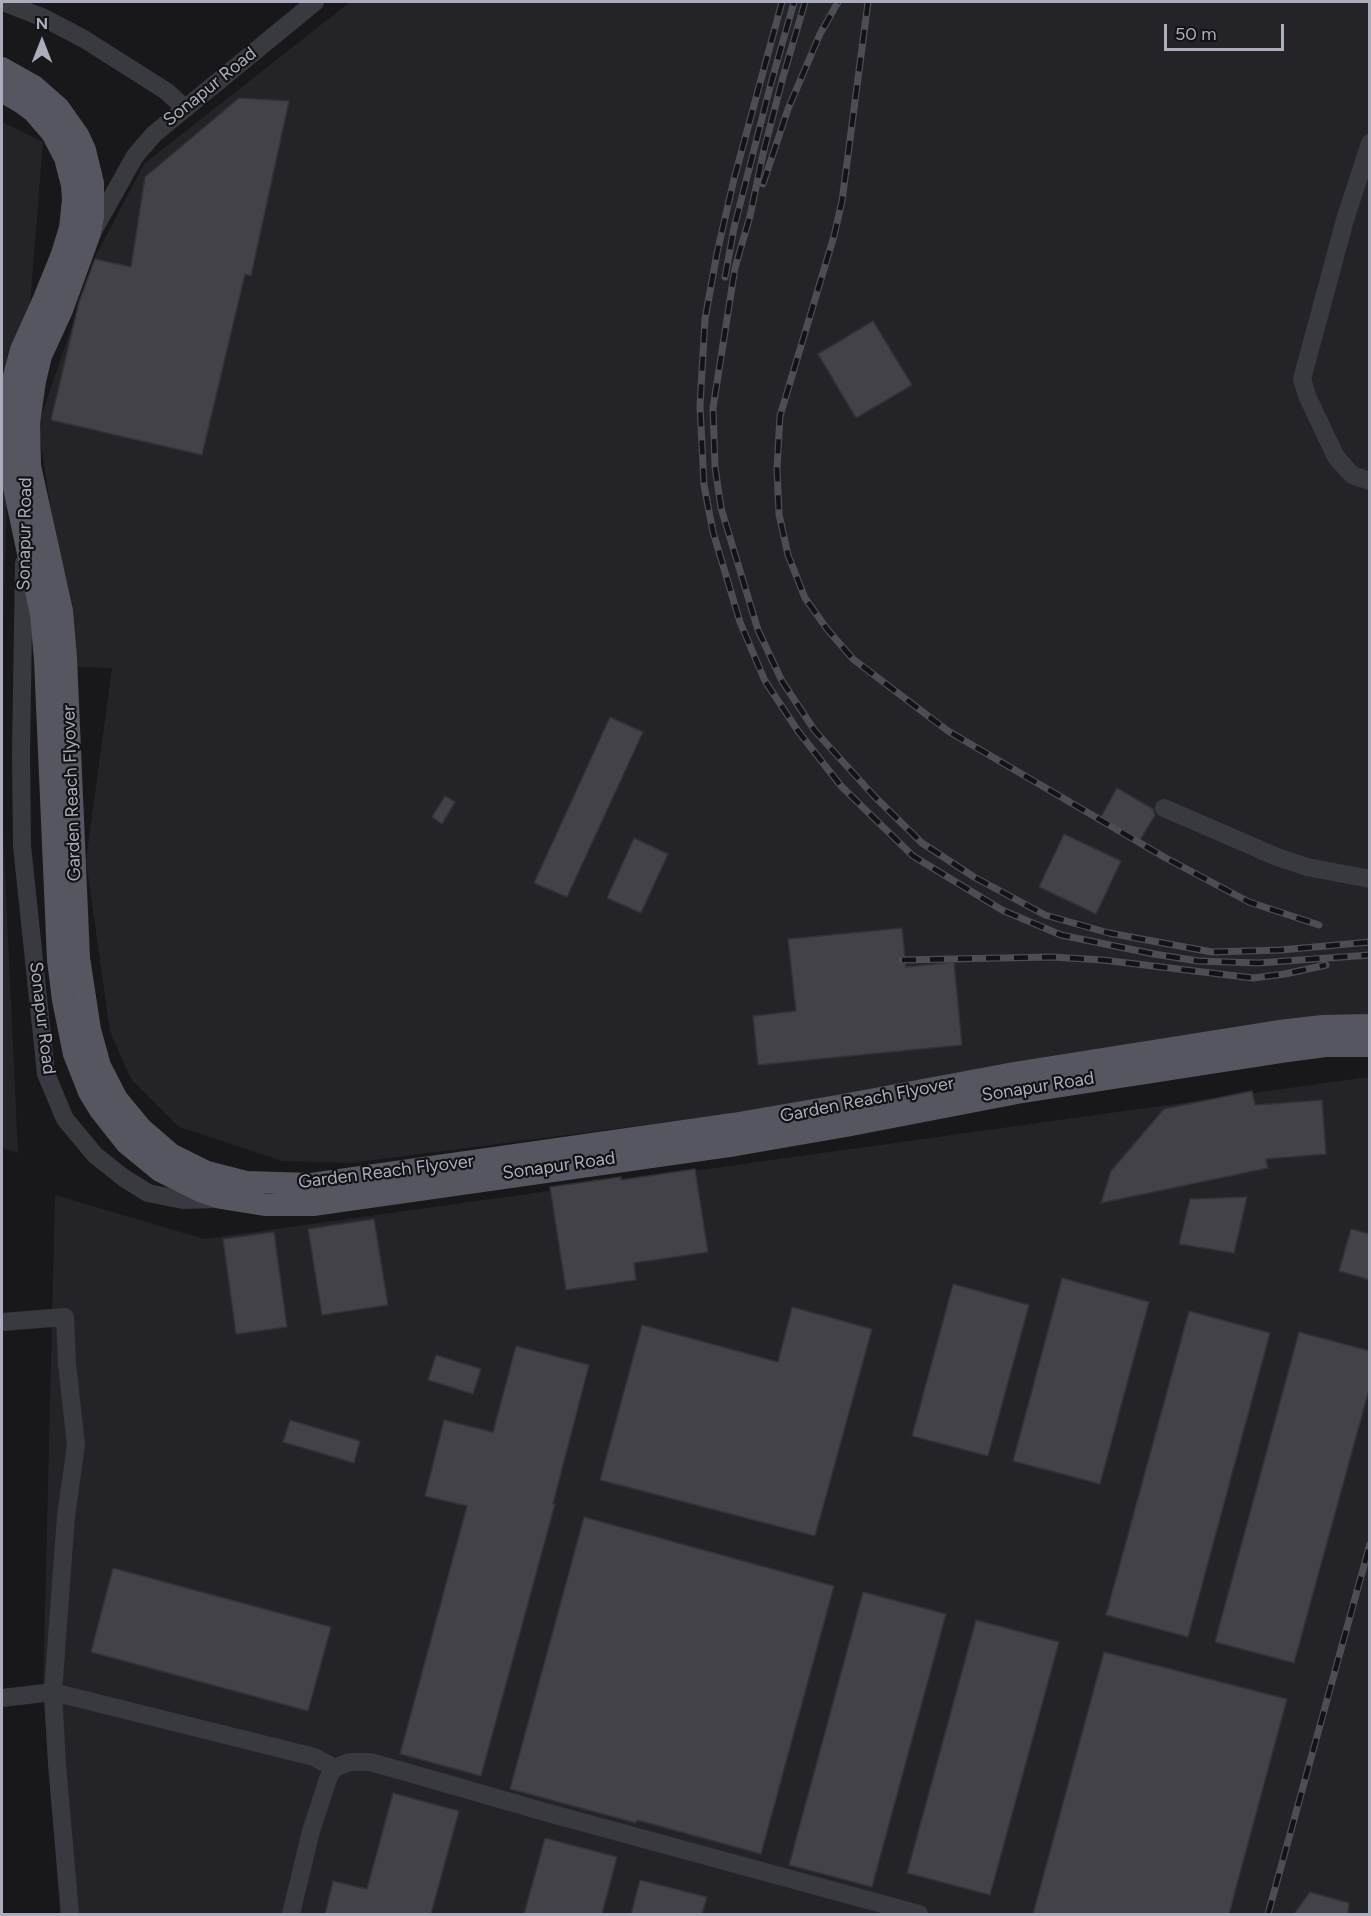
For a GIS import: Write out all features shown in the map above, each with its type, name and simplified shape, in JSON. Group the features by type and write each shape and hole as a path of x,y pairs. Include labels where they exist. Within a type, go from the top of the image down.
{"main road":[{"name":"Garden Reach Flyover","path":"2,68 34,86 59,108 85,150 93,183 93,216 90,233 66,300 41,356 34,381 29,423 30,466 62,610 79,958 90,1030 100,1066 117,1099 141,1128 171,1154 207,1172 246,1182 312,1184 733,1124 973,1080 1279,1031 1323,1026 1370,1025"},
{"name":"Garden Reach Flyover","path":"2,91 33,111 52,133 65,158 72,193 70,228 47,292 21,350 14,376 8,422 10,469 39,603 44,648 58,960 63,1000 74,1054 89,1092 126,1143 160,1171 179,1182 221,1198 265,1205 313,1205 736,1144 846,1126 1017,1093 1282,1052 1325,1046 1370,1046"}],"street":[{"path":"3,2 46,10 84,39 166,91 185,108"},
{"name":"Sonapur Road","path":"315,2 154,134 135,156 83,248 41,354 22,429 26,457 21,753 22,846 46,1074 66,1119 95,1155 148,1193 183,1200 402,1187 633,1155 1062,1082 1370,1046"},
{"path":"1370,142 1345,220 1302,379 1308,398 1336,457 1352,475 1370,481"},
{"path":"2,401 26,414"},
{"path":"1164,807 1277,857 1307,867 1370,879"},
{"path":"2,1322 65,1317 76,1445 66,1516 53,1692 70,1914"},
{"path":"2,1698 53,1692 314,1757 334,1768"},
{"path":"291,1914 311,1831 328,1779 334,1768 350,1762 370,1762 919,1914"}],"shaded area":[{"path":"350,2 1369,2 1369,1031 351,1163 282,1161 179,1127 131,1079 110,1032 86,860 112,668 75,667 38,425 97,253 144,164"},
{"path":"2,122 43,142 26,355 9,431 2,657"},
{"path":"2,809 18,1153 2,1148"},
{"path":"1369,1077 1369,1914 60,1914 43,1691 55,1195 204,1239"}],"building":[{"path":"239,98 289,101 251,276 245,274 202,455 51,420 79,302 95,259 131,267 145,177"},
{"path":"873,321 912,385 856,418 818,354"},
{"path":"610,717 643,732 567,897 534,883"},
{"path":"1117,788 1153,809 1155,815 1140,840 1101,817"},
{"path":"445,796 455,802 442,824 432,817"},
{"path":"1064,834 1121,861 1096,914 1039,887"},
{"path":"634,838 668,854 641,913 607,898"},
{"path":"902,928 906,967 954,962 962,1045 758,1065 753,1016 796,1011 788,939"},
{"path":"1252,1091 1255,1105 1322,1100 1326,1154 1266,1159 1268,1168 1101,1203 1111,1171 1164,1109"},
{"path":"695,1169 708,1252 634,1263 636,1280 566,1290 550,1187"},
{"path":"1247,1197 1234,1253 1179,1244 1190,1199"},
{"path":"374,1219 388,1305 322,1315 308,1229"},
{"path":"1351,1229 1370,1234 1370,1280 1339,1271"},
{"path":"274,1232 287,1327 236,1334 223,1239"},
{"path":"1062,1278 1149,1302 1100,1484 1013,1461"},
{"path":"953,1284 1029,1305 988,1456 912,1436"},
{"path":"792,1307 872,1329 815,1536 600,1480 642,1325 778,1362"},
{"path":"1189,1311 1270,1333 1188,1637 1106,1615"},
{"path":"1299,1332 1370,1351 1370,1386 1294,1663 1215,1642"},
{"path":"516,1346 589,1365 553,1504 555,1504 481,1776 400,1754 467,1506 425,1496 444,1420 493,1432"},
{"path":"436,1355 481,1369 473,1394 428,1380"},
{"path":"290,1420 360,1441 354,1463 283,1442"},
{"path":"584,1517 834,1586 761,1854 637,1820 636,1823 510,1789"},
{"path":"113,1568 331,1627 308,1711 91,1652"},
{"path":"863,1592 946,1614 872,1887 789,1865"},
{"path":"976,1620 1059,1642 990,1895 907,1873"},
{"path":"1104,1652 1287,1699 1229,1914 1033,1914"},
{"path":"393,1793 459,1811 431,1914 325,1914 333,1881 367,1889"},
{"path":"545,1838 617,1857 602,1914 524,1914"},
{"path":"640,1880 707,1897 702,1914 631,1914"},
{"path":"1310,1892 1349,1903 1348,1914 1294,1914"}],"railway":[{"path":"782,2 734,179 717,253 705,319 700,406 704,485 713,532 740,622 765,681 798,731 841,786 913,856 1002,910 1061,935 1198,961 1258,963 1370,955"},
{"path":"725,277 734,228 794,2"},
{"path":"805,2 783,77 750,216 735,268 713,408 715,467 721,508 758,630 782,681 815,731 874,796 922,843 974,877 1045,915 1109,933 1212,952 1281,950 1370,942"},
{"path":"763,184 788,109 820,34 838,2"},
{"path":"868,2 842,201 834,236 780,416 777,469 779,514 788,555 805,598 827,629 853,659 948,731 1164,857 1249,902 1319,925"},
{"path":"902,960 1051,957 1103,960 1253,978 1326,965"},
{"path":"1268,1914 1370,1544"}]}
